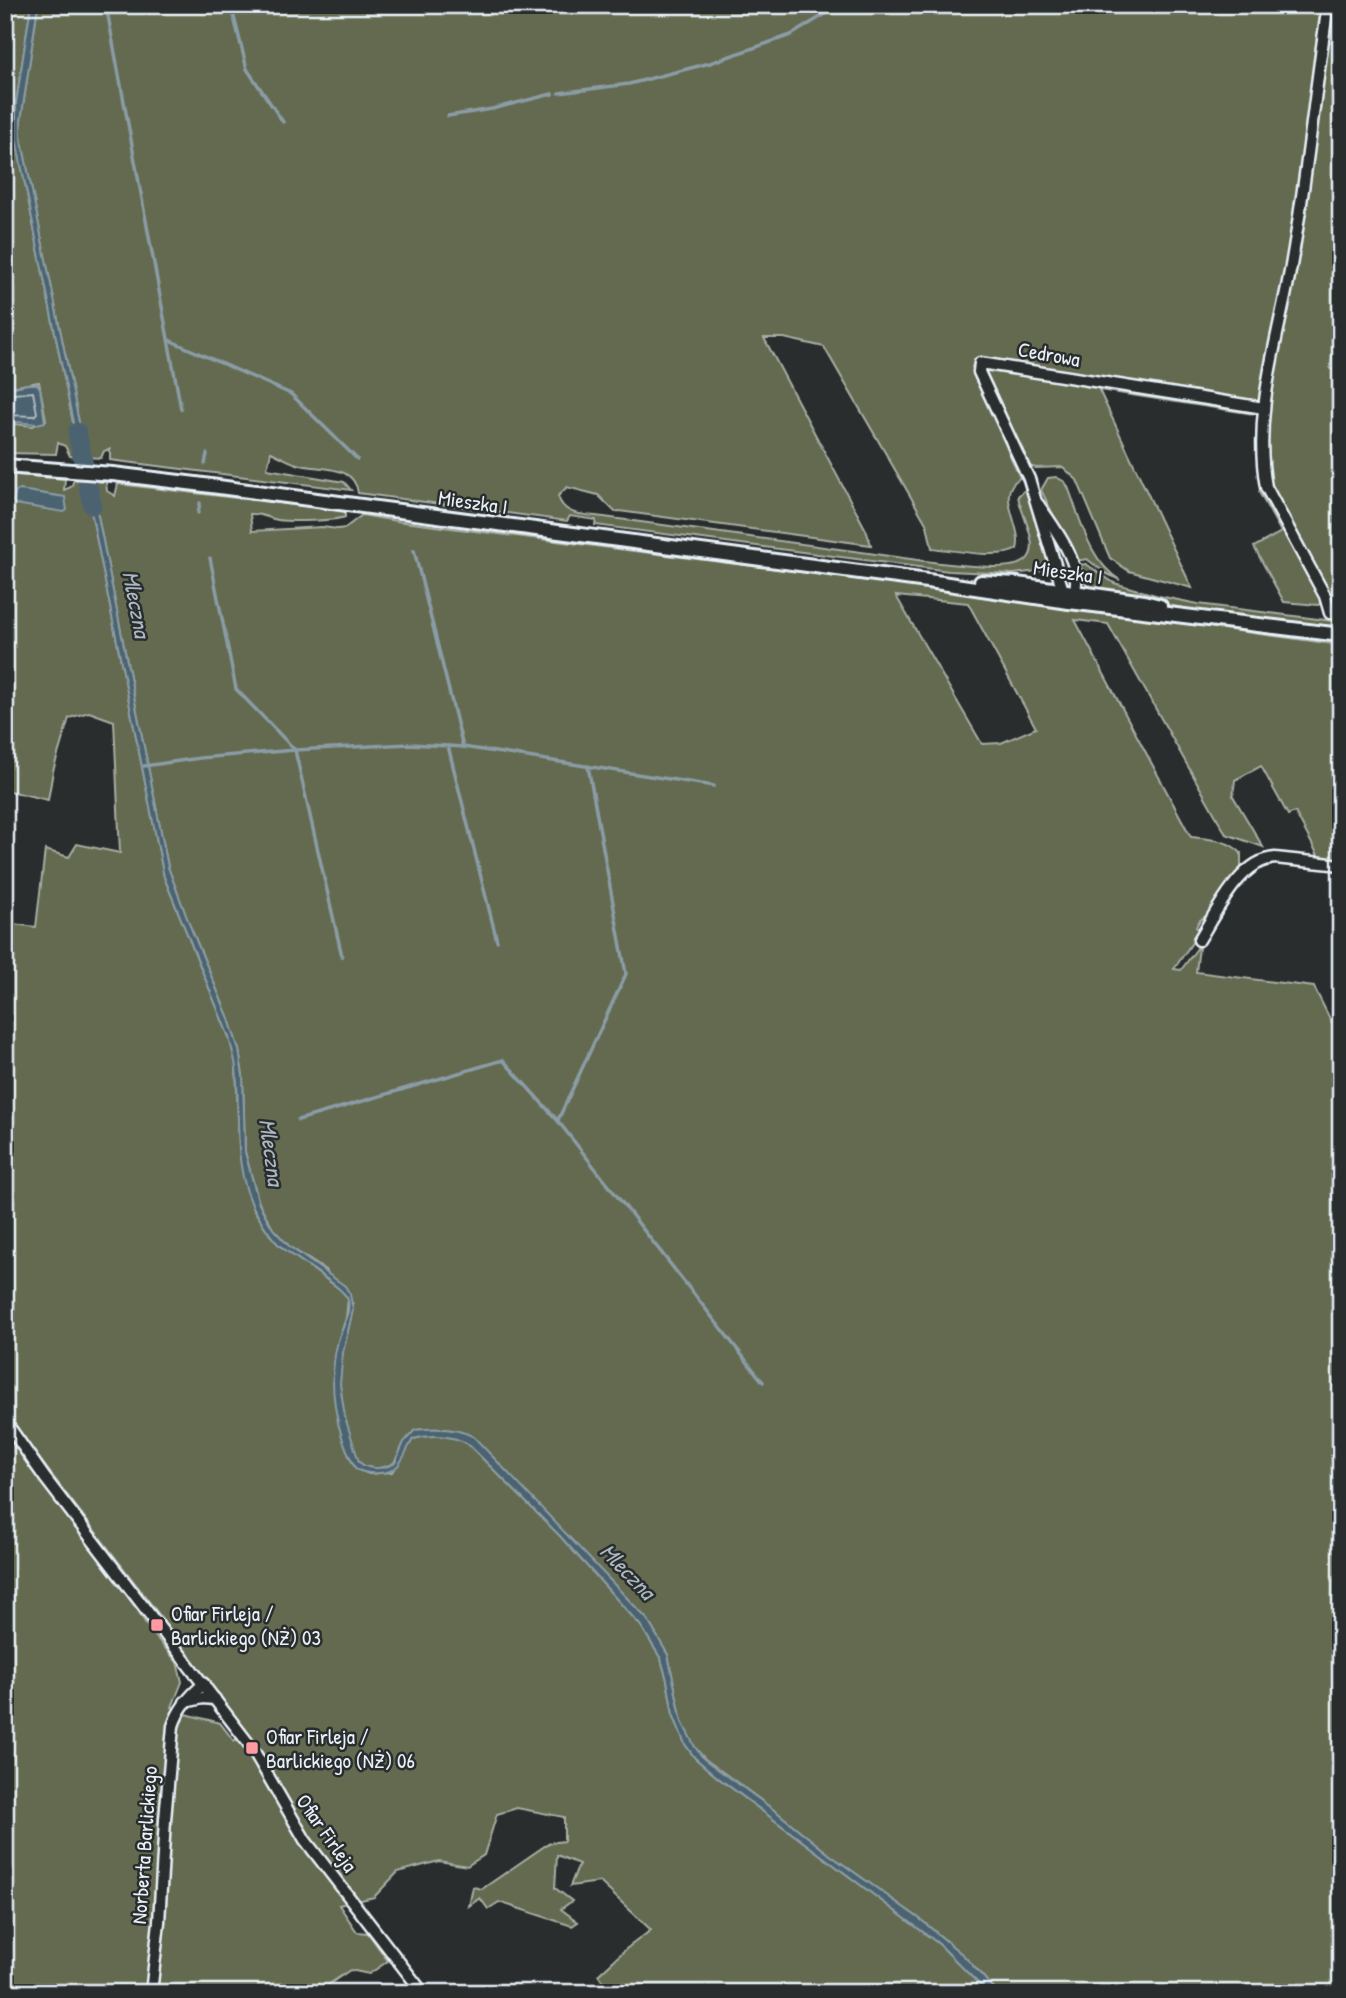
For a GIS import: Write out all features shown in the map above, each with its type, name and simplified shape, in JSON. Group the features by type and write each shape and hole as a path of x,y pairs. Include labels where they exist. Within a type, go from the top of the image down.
{"street":[{"path":"1328,5 1292,260 1264,408 1262,450 1266,487 1325,596 1330,613"},
{"name":"Cedrowa","path":"1038,504 1055,528 1073,564 1077,583 1069,595 1058,575 1029,479 979,372 980,363 1264,408"},
{"name":"Mieszka I","path":"5,466 113,474 935,582 1144,602 1194,617 1341,635"},
{"path":"1044,588 1058,575"},
{"name":"Mieszka I","path":"935,582 1017,584 1069,595"},
{"path":"1199,940 1226,898 1252,865 1275,858 1341,865"},
{"name":"Ofiar Firleja","path":"5,1422 53,1489 252,1748 305,1840 424,1993"},
{"name":"Norberta Barlickiego","path":"151,1993 159,1922 173,1726 185,1702 204,1684"},
{"path":"185,1702 203,1698 215,1699"}],"green space":[{"path":"5,5 31,5 16,103 16,139 80,457 70,456 65,446 58,443 56,454 5,453 5,423 33,426 46,420 39,382 5,388"},
{"path":"38,5 1323,5 1327,41 1341,43 1341,297 1330,369 1341,371 1341,608 1331,604 1269,482 1267,416 1099,390 1192,588 1129,571 1110,558 1077,480 1063,467 1029,466 986,372 991,367 989,359 974,362 972,367 1020,478 1012,484 1009,492 1018,540 1017,549 1010,552 988,554 932,548 927,525 824,347 784,338 764,338 866,530 871,545 615,512 598,495 567,487 558,496 565,508 582,515 939,563 998,567 1018,564 1030,555 1031,539 1018,496 1026,489 1052,562 1052,569 1014,574 949,571 595,525 596,520 570,516 567,521 358,493 355,483 343,472 297,464 271,452 267,469 344,482 351,490 110,460 110,449 104,451 101,458 86,457 21,137 21,120"},
{"path":"5,474 65,479 64,490 71,487 74,480 85,481 164,877 229,1037 236,1064 239,1148 247,1190 254,1210 279,1245 341,1290 348,1299 346,1318 338,1341 336,1411 349,1456 356,1469 369,1474 392,1472 413,1439 420,1437 448,1437 468,1444 560,1536 641,1626 661,1659 673,1714 685,1744 695,1758 939,1944 988,1993 611,1993 598,1975 651,1930 600,1882 570,1886 579,1864 557,1855 555,1888 572,1901 561,1909 578,1922 572,1926 499,1902 488,1909 480,1898 469,1906 473,1887 482,1889 549,1843 564,1841 564,1817 517,1808 497,1814 484,1855 467,1866 439,1861 398,1872 374,1897 339,1905 357,1932 368,1933 388,1961 369,1974 350,1970 316,1993 5,1993 5,1431 149,1629 177,1662 182,1682 172,1707 186,1714 220,1723 234,1741 246,1730 5,1414 5,923 36,927 45,850 69,857 77,844 120,853 114,721 89,712 69,718 53,771 48,800 5,790"},
{"path":"1056,477 1068,487 1093,551 1109,572 1120,580 1105,573 1087,559 1076,561 1041,490 1048,478"},
{"path":"91,481 106,482 107,491 115,496 118,484 345,511 345,517 312,521 278,520 250,514 252,531 345,528 362,515 1341,645 1341,860 1319,857 1295,812 1288,815 1261,766 1235,780 1233,796 1263,847 1226,834 1108,624 1075,620 1191,837 1224,842 1241,853 1241,870 1208,916 1198,923 1196,927 1200,931 1174,969 1181,970 1212,928 1199,947 1196,972 1314,987 1341,1041 1341,1993 998,1993 964,1956 920,1919 830,1855 705,1759 695,1748 682,1722 668,1655 647,1619 474,1438 453,1430 415,1430 404,1443 394,1463 376,1468 359,1462 344,1416 340,1393 341,1361 353,1304 325,1270 290,1247 273,1229 259,1203 245,1152 243,1076 239,1050 168,867","holes":["896,596 968,603 1036,728 1001,743 982,744"]},
{"path":"1263,489 1320,596 1318,605 1284,602 1254,547 1281,532 1259,492"},
{"path":"1086,564 1114,583 1159,596 1198,604 1341,622 1341,627 1202,612 1094,590 1086,584 1077,565"}],"water":[{"path":"31,5 38,5 21,120 21,137 86,457 80,457 16,139 16,103"},
{"path":"37,384 40,388 45,422 37,424 5,421 5,389"},
{"path":"85,481 91,481 168,867 239,1050 243,1076 245,1152 259,1204 273,1229 290,1247 345,1286 350,1294 353,1310 343,1352 340,1384 345,1417 359,1462 367,1467 377,1468 395,1463 404,1442 415,1430 453,1430 474,1437 647,1619 668,1655 682,1722 704,1759 830,1855 920,1919 964,1956 998,1993 988,1993 939,1944 695,1758 685,1744 673,1714 661,1659 641,1626 560,1536 468,1444 448,1437 420,1437 413,1439 397,1467 392,1470 373,1473 356,1469 338,1423 333,1390 335,1357 347,1315 348,1300 337,1287 278,1244 257,1214 243,1179 234,1056 229,1037 164,877"},
{"path":"16,491 65,497 67,510 64,512 15,504 13,501"}],"waterway":[{"path":"106,5 181,409"},
{"path":"231,5 247,69 283,122"},
{"path":"559,93 629,84 710,63 791,35 840,5"},
{"path":"448,116 492,109 552,94"},
{"path":"169,340 291,394 357,459"},
{"name":"Mleczna","path":"77,432 92,505"},
{"path":"205,464 207,454"},
{"path":"198,513 200,503"},
{"path":"414,550 463,747 714,786"},
{"path":"210,558 236,689 295,750"},
{"path":"342,956 295,750 409,744 448,746"},
{"path":"463,747 448,746 497,941"},
{"path":"144,766 295,750"},
{"path":"558,1120 626,974 588,766"},
{"path":"298,1120 503,1060 558,1121 763,1382"}],"place":[{"name":"Ofiar Firleja / Barlickiego (NŻ) 03","path":"157,1625"},
{"name":"Ofiar Firleja / Barlickiego (NŻ) 06","path":"252,1748"}]}
